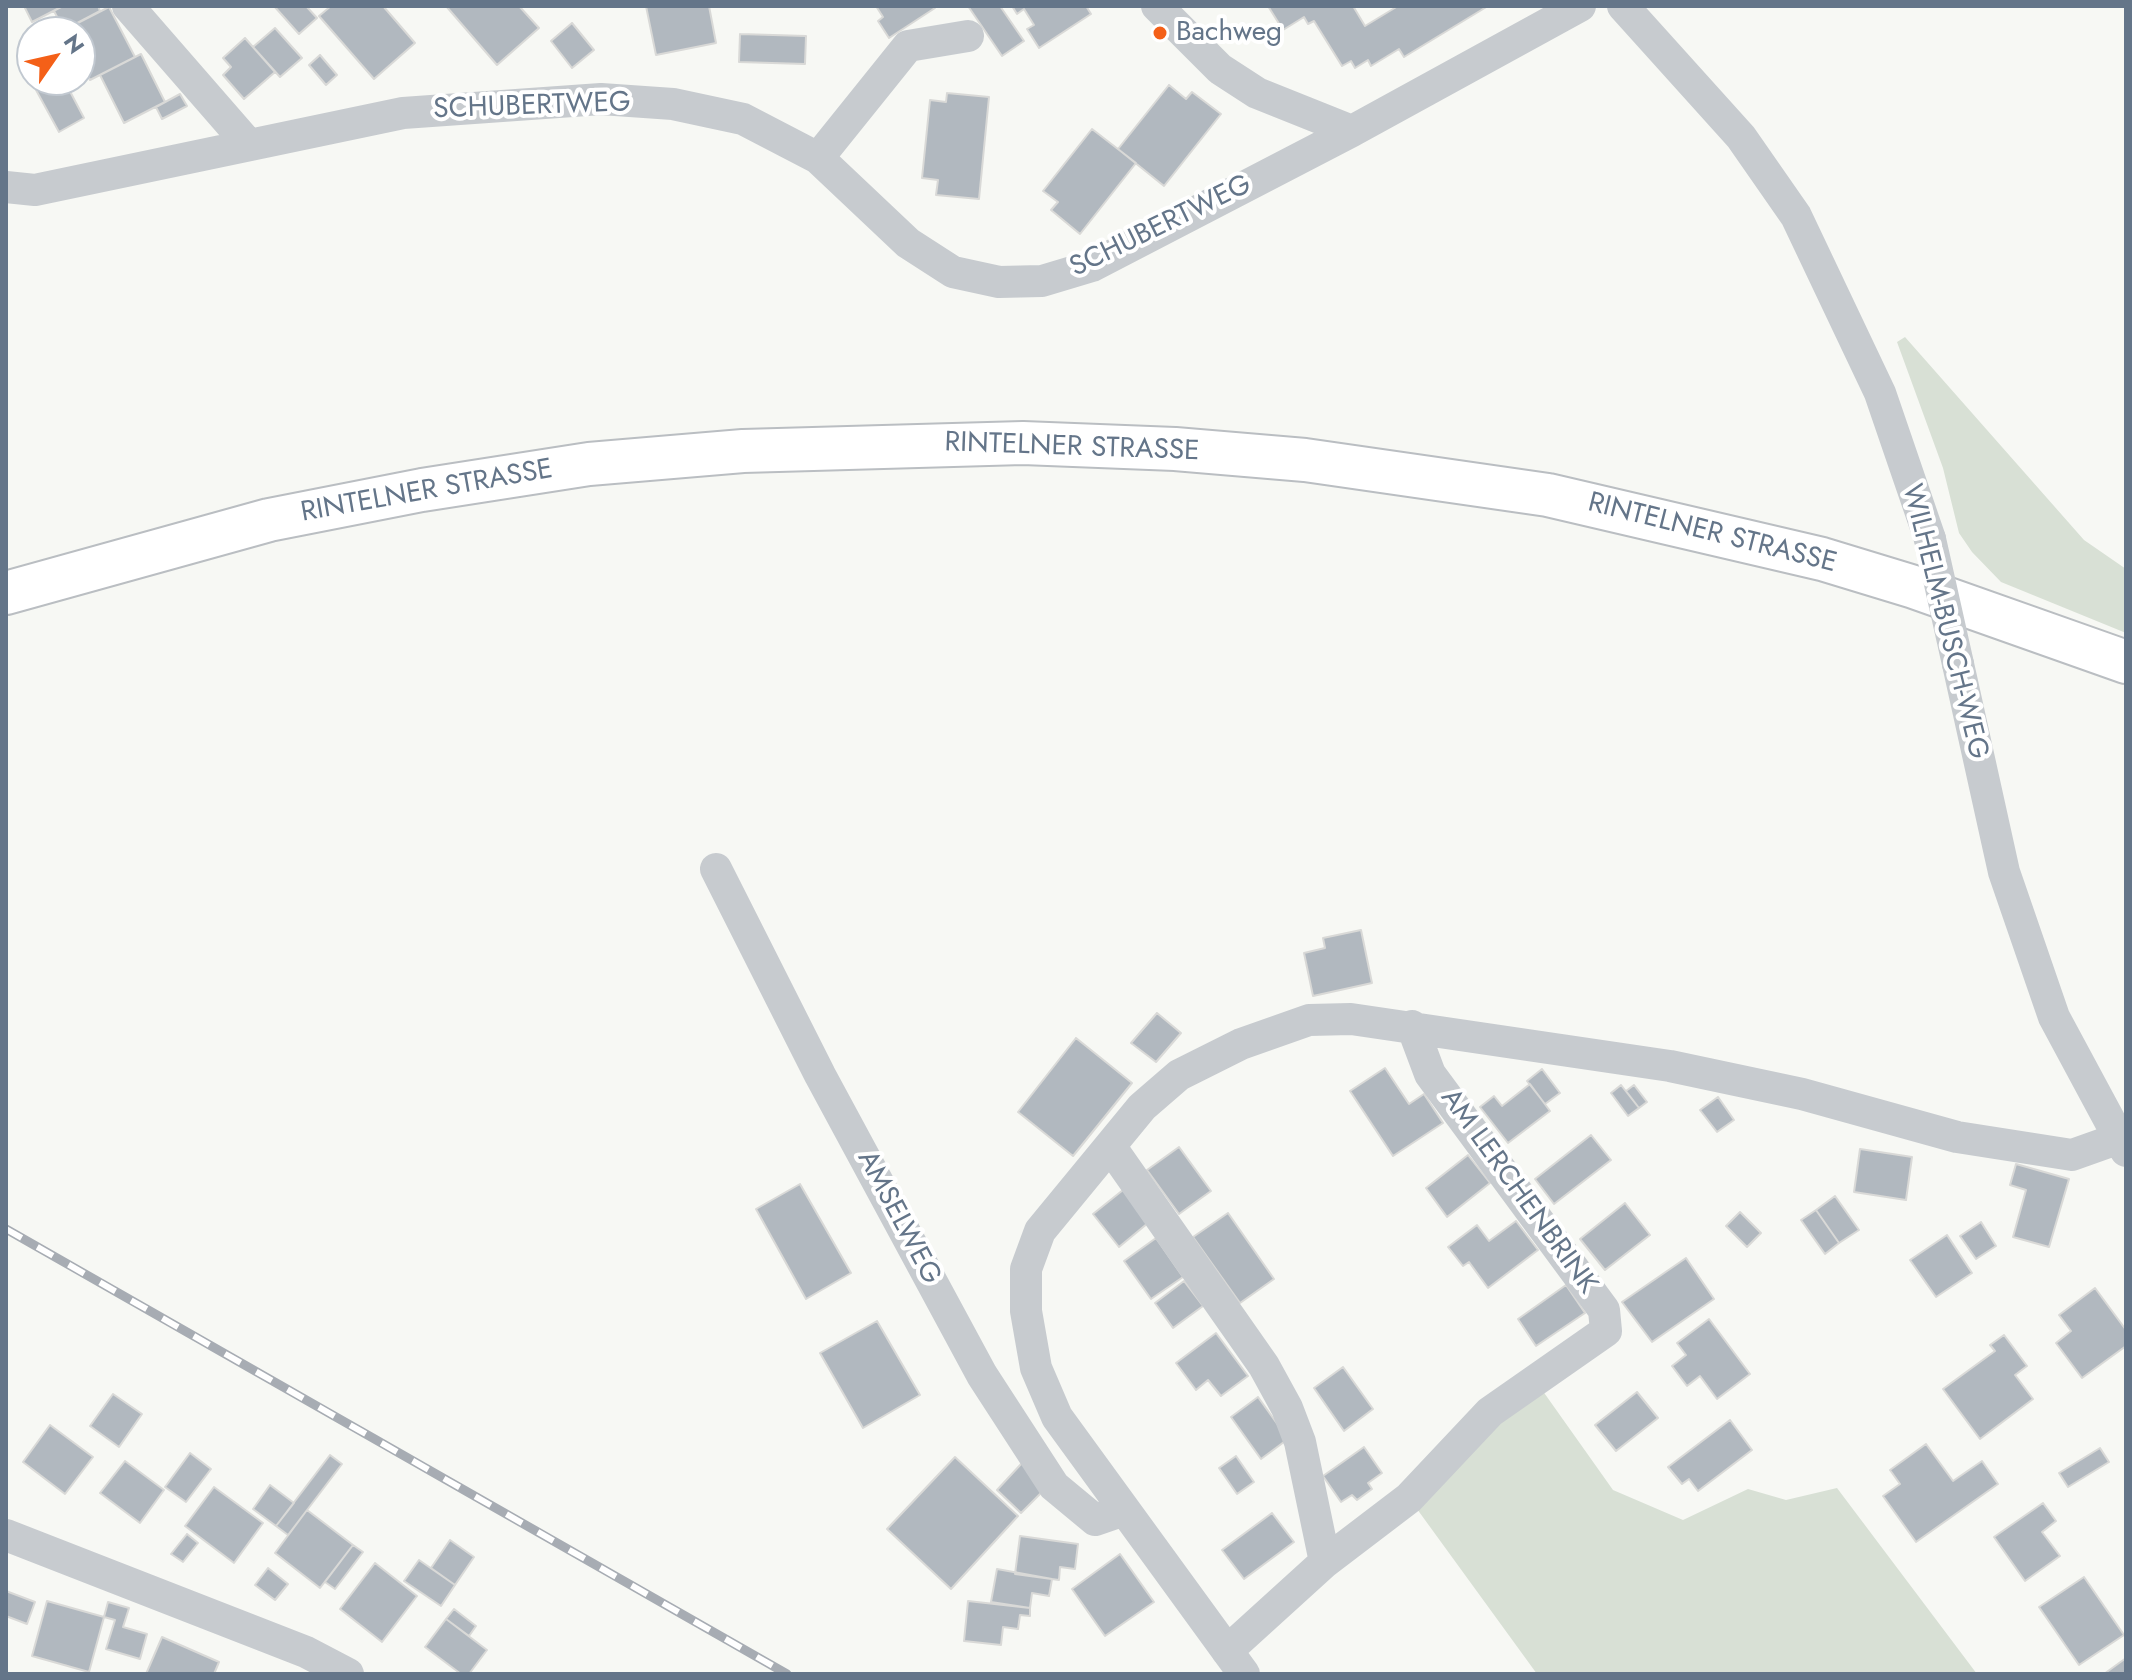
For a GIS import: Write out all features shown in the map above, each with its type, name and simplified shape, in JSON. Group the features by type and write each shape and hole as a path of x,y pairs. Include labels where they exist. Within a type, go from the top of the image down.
{"main road":[{"name":"RINTELNER STRASSE","path":"6,593 269,520 422,490 589,464 759,450 1023,443 1175,449 1305,460 1454,479 1574,500 1835,563 2032,627 2126,662"}],"street":[{"path":"128,6 249,145"},
{"path":"1157,6 1220,69 1257,93 1352,131 1580,6"},
{"name":"WILHELM-BUSCH-WEG","path":"1623,6 1741,137 1796,216 1880,393 1930,539 2004,872 2054,1017 2121,1145"},
{"path":"818,158 908,46 968,36"},
{"name":"SCHUBERTWEG","path":"6,187 35,190 403,113 601,99 673,104 743,119 818,158 908,243 953,272 999,282 1042,281 1092,266 1352,131"},
{"name":"AMSELWEG","path":"716,869 820,1075 990,1387 1054,1486 1095,1520 1124,1510"},
{"name":"AM LERCHENBRINK","path":"1412,1026 1430,1074 1604,1310 1606,1331 1490,1412 1409,1498 1325,1562 1235,1662 1057,1417 1036,1368 1026,1311 1026,1269 1040,1231 1142,1107 1179,1075 1241,1044 1309,1020 1351,1019 1412,1026 1670,1066 1802,1094 1957,1137 2072,1155 2121,1145"},
{"path":"1110,1146 1264,1366 1287,1408 1300,1442 1325,1562"},
{"path":"6,1535 306,1652 348,1674"}],"shaded area":[{"path":"1905,337 2084,540 2126,569 2126,633 2001,582 1972,552 1959,533 1943,468 1897,342"},
{"path":"1535,1380 1613,1490 1683,1520 1748,1489 1786,1500 1837,1488 1977,1674 1537,1674 1409,1498"}],"building":[{"path":"24,6 63,6 44,16 29,16"},
{"path":"63,6 98,6 100,11 91,16 57,16 54,11"},
{"path":"274,6 306,6 317,18 299,34"},
{"path":"331,6 383,6 415,43 374,79 319,16"},
{"path":"446,6 519,6 539,28 497,65"},
{"path":"646,6 709,6 716,43 656,55"},
{"path":"876,6 935,8 889,38 878,21 883,17"},
{"path":"968,6 1000,6 1024,41 1002,56"},
{"path":"1012,6 1086,6 1091,14 1039,48 1027,29 1034,25 1024,9 1017,14"},
{"path":"1268,6 1353,6 1365,26 1398,6 1488,6 1404,57 1399,49 1371,66 1368,60 1355,68 1351,61 1342,66 1314,21 1308,24 1304,17 1283,30"},
{"path":"109,7 135,57 96,77 96,16 91,16"},
{"path":"572,23 594,50 572,68 551,41"},
{"path":"275,28 302,58 280,77 253,47"},
{"path":"740,34 806,36 805,64 739,62"},
{"path":"245,38 275,72 244,99 223,75 231,67 223,58"},
{"path":"141,54 165,102 124,123 100,75"},
{"path":"320,55 337,75 326,85 309,65"},
{"path":"1169,85 1186,99 1192,92 1221,114 1164,186 1118,149"},
{"path":"947,93 989,97 979,199 936,195 938,180 922,178 930,100 946,102"},
{"path":"180,94 187,106 162,119 156,107"},
{"path":"39,96 72,96 84,118 59,132"},
{"path":"1092,129 1136,163 1080,234 1051,210 1058,202 1043,191"},
{"path":"1361,930 1372,983 1313,996 1304,953 1325,948 1323,938"},
{"path":"1157,1013 1181,1033 1156,1062 1131,1043"},
{"path":"1076,1038 1132,1083 1073,1156 1018,1112"},
{"path":"1385,1068 1409,1104 1424,1094 1443,1123 1393,1156 1350,1091"},
{"path":"1542,1069 1560,1093 1545,1104 1527,1081"},
{"path":"1530,1084 1550,1111 1508,1143 1480,1107 1494,1096 1502,1106"},
{"path":"1621,1085 1639,1108 1628,1116 1611,1093"},
{"path":"1634,1085 1647,1102 1639,1108 1626,1091"},
{"path":"1718,1097 1734,1120 1717,1132 1700,1110"},
{"path":"1591,1135 1611,1160 1554,1204 1535,1179"},
{"path":"1179,1147 1211,1191 1179,1214 1147,1170"},
{"path":"1860,1149 1912,1157 1906,1200 1854,1192"},
{"path":"1468,1155 1490,1183 1447,1217 1426,1188"},
{"path":"2016,1164 2069,1179 2049,1247 2013,1237 2026,1190 2010,1185"},
{"path":"800,1184 851,1273 806,1299 756,1209"},
{"path":"1123,1190 1148,1223 1119,1247 1093,1214"},
{"path":"1835,1196 1859,1230 1839,1243 1816,1210"},
{"path":"1625,1203 1650,1235 1605,1270 1580,1239"},
{"path":"1816,1210 1839,1243 1825,1254 1801,1220"},
{"path":"1740,1212 1761,1233 1747,1247 1726,1226"},
{"path":"1228,1213 1274,1279 1240,1303 1193,1237"},
{"path":"1516,1221 1538,1250 1488,1288 1469,1262 1463,1266 1448,1247 1477,1225 1489,1241"},
{"path":"1981,1222 1996,1246 1976,1259 1960,1236"},
{"path":"1947,1235 1972,1273 1936,1297 1910,1260"},
{"path":"1156,1238 1183,1277 1151,1299 1124,1261"},
{"path":"1686,1258 1714,1299 1652,1342 1622,1302"},
{"path":"1184,1281 1203,1306 1173,1328 1155,1303"},
{"path":"1566,1285 1585,1313 1536,1346 1518,1319"},
{"path":"2095,1288 2126,1330 2126,1346 2082,1378 2056,1343 2071,1331 2059,1315"},
{"path":"1709,1319 1750,1374 1717,1399 1700,1376 1687,1386 1672,1366 1686,1355 1677,1343"},
{"path":"877,1321 920,1395 863,1428 820,1353"},
{"path":"1216,1333 1248,1376 1221,1396 1208,1380 1196,1390 1176,1363"},
{"path":"2004,1335 2027,1366 2015,1375 2033,1399 1980,1439 1943,1389 1995,1351 1990,1345"},
{"path":"1343,1367 1373,1409 1344,1431 1314,1388"},
{"path":"1637,1392 1658,1418 1616,1451 1595,1425"},
{"path":"113,1394 142,1414 119,1447 90,1426"},
{"path":"1258,1397 1288,1439 1261,1459 1231,1417"},
{"path":"1730,1420 1752,1450 1698,1491 1689,1479 1682,1484 1668,1467"},
{"path":"50,1425 93,1457 65,1494 23,1462"},
{"path":"1926,1444 1953,1481 1982,1461 1998,1484 1916,1542 1883,1496 1900,1484 1890,1470"},
{"path":"1364,1447 1382,1473 1368,1483 1372,1489 1357,1500 1352,1495 1341,1502 1323,1476"},
{"path":"2100,1448 2109,1462 2068,1487 2059,1473"},
{"path":"190,1453 211,1469 186,1502 165,1487"},
{"path":"330,1455 342,1464 288,1535 276,1526"},
{"path":"1236,1456 1254,1482 1237,1494 1219,1468"},
{"path":"955,1457 1018,1516 951,1589 887,1529"},
{"path":"125,1461 164,1490 140,1523 100,1493"},
{"path":"1022,1463 1047,1487 1021,1513 997,1490"},
{"path":"270,1485 294,1503 276,1526 253,1509"},
{"path":"214,1487 263,1523 234,1563 185,1526"},
{"path":"2043,1503 2056,1521 2042,1532 2060,1556 2025,1581 1994,1537"},
{"path":"307,1510 353,1545 320,1588 275,1553"},
{"path":"1272,1513 1294,1542 1244,1579 1222,1550"},
{"path":"187,1534 198,1543 183,1562 171,1554"},
{"path":"1020,1536 1078,1544 1075,1569 1060,1567 1059,1580 1015,1574"},
{"path":"450,1540 474,1557 455,1585 431,1568"},
{"path":"353,1545 363,1552 335,1589 325,1582"},
{"path":"1120,1554 1154,1602 1105,1636 1072,1589"},
{"path":"419,1560 455,1585 441,1606 404,1581"},
{"path":"375,1563 417,1596 382,1642 340,1609"},
{"path":"268,1568 288,1584 275,1600 255,1585"},
{"path":"997,1569 1052,1579 1049,1596 1032,1593 1030,1608 991,1602"},
{"path":"2084,1577 2124,1635 2079,1665 2039,1607"},
{"path":"6,1591 35,1602 27,1624 6,1616"},
{"path":"47,1601 104,1617 89,1672 32,1656"},
{"path":"968,1601 1030,1608 1030,1616 1020,1615 1018,1629 1003,1627 1001,1645 964,1641"},
{"path":"108,1602 129,1608 123,1627 147,1634 140,1659 106,1649 115,1620 104,1617"},
{"path":"454,1609 476,1626 469,1636 446,1619"},
{"path":"446,1619 487,1650 469,1674 461,1674 425,1647"},
{"path":"162,1637 219,1662 214,1674 146,1674"},
{"path":"2126,1658 2126,1674 2104,1674"}],"railway":[{"path":"6,1229 787,1674"}],"place":[{"name":"Bachweg","path":"1160,33"}]}
